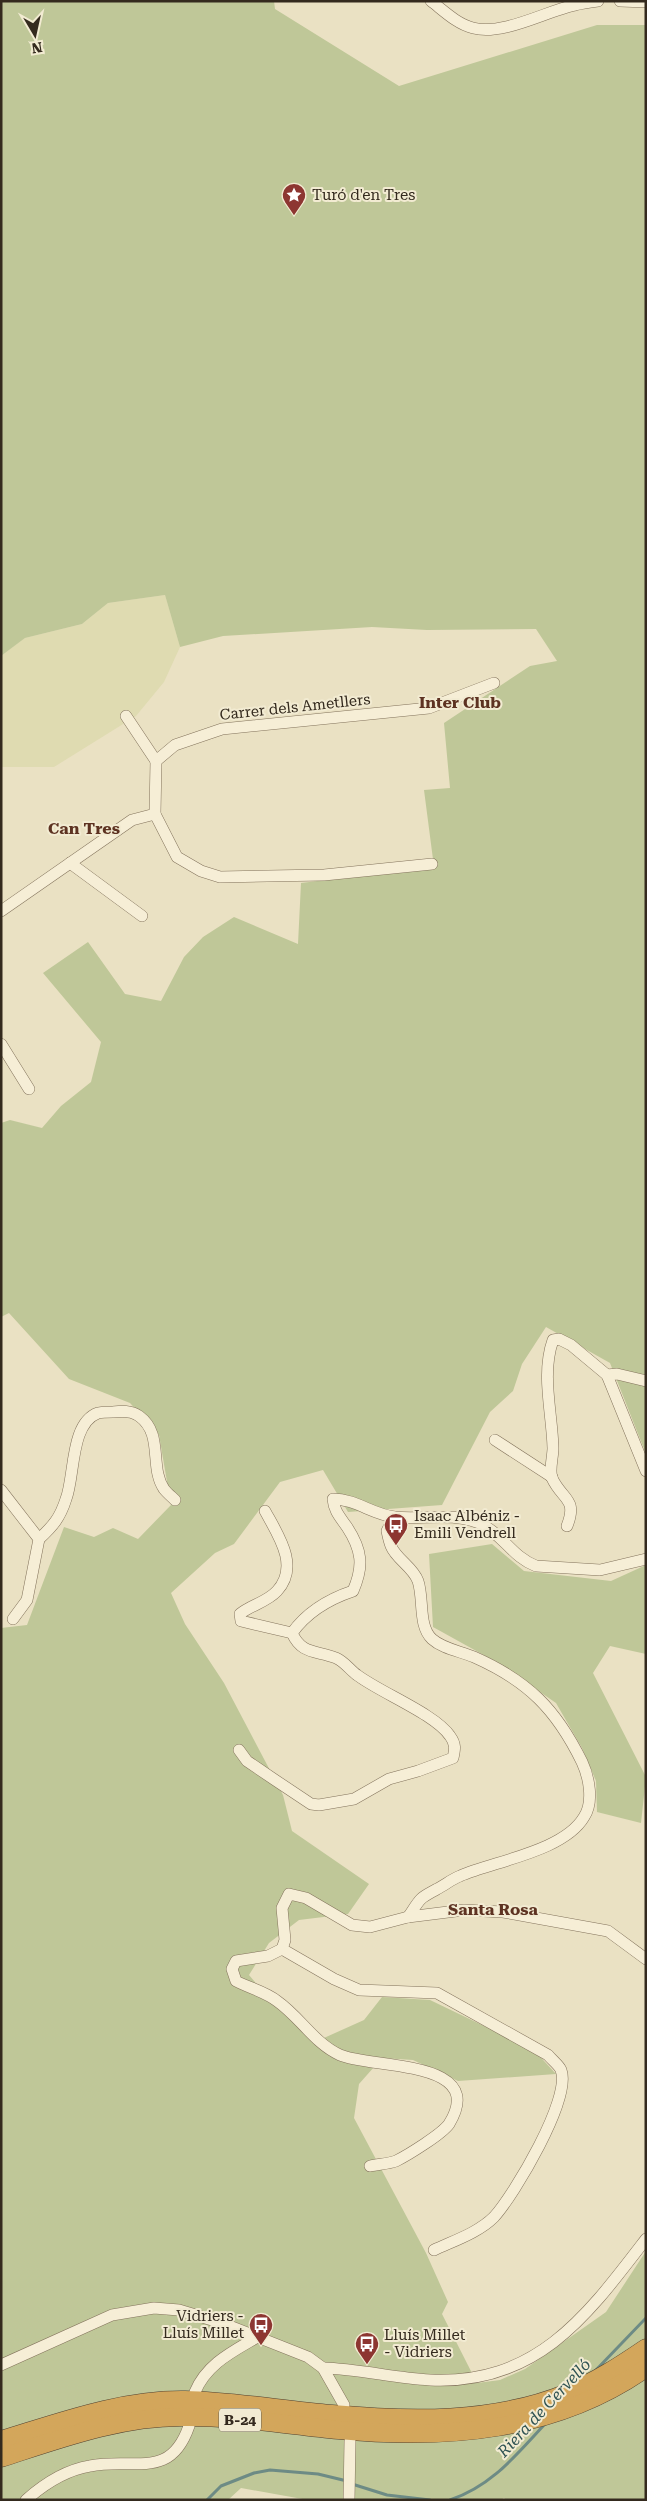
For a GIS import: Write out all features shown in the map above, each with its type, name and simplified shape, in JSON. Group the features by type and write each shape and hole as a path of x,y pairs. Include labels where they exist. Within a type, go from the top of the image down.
{"highway":[{"name":"B-24","path":"1,2458 108,2426 144,2419 181,2417 239,2419 392,2434 436,2434 483,2423 566,2393 593,2381 646,2348"},
{"name":"B-24","path":"1,2440 100,2411 142,2403 184,2400 394,2418 483,2423 539,2419 598,2396 646,2368"}],"street":[{"path":"431,1 456,20 473,28 483,29 509,25 574,5 598,1"},
{"path":"620,1 646,2"},
{"name":"Carrer dels Ametllers","path":"156,761 175,745 222,729 429,708 494,683"},
{"path":"126,716 156,761 155,814 177,856 201,871 220,877 324,875 432,864"},
{"path":"2,907 132,820 155,814"},
{"path":"70,863 142,916"},
{"path":"1,1044 28,1089"},
{"path":"552,1477 553,1448 548,1355 553,1340 559,1339 572,1345 607,1375 646,1471"},
{"path":"607,1375 617,1374 646,1381"},
{"path":"14,1620 27,1600 39,1539 58,1521 67,1497 77,1437 89,1419 98,1413 125,1411 138,1415 154,1436 160,1478 164,1489 175,1500"},
{"path":"495,1440 552,1477 571,1504 572,1513 567,1526"},
{"path":"1,1490 39,1539"},
{"path":"292,1633 312,1611 337,1596 353,1590 361,1573 359,1549 348,1528 334,1508 333,1499 346,1499 394,1517 455,1517 471,1520 496,1532 526,1563 536,1566 600,1570 646,1559"},
{"path":"265,1511 284,1546 288,1562 285,1576 277,1591 240,1614 241,1621 292,1633"},
{"path":"394,1517 387,1531 391,1547 417,1579 424,1621 430,1637 440,1645 474,1657 532,1690 552,1712 574,1748 584,1768 589,1785 586,1816 574,1831 511,1861 460,1876 421,1898 408,1917"},
{"path":"239,1750 247,1761 311,1804 354,1799 389,1779 453,1758 456,1746 452,1738 436,1722 371,1684 340,1661 305,1650 297,1644 292,1633"},
{"path":"370,2166 395,2161 447,2127 456,2111 457,2096 453,2086 438,2076 410,2066 384,2064 342,2056 324,2046 276,2000 236,1981 232,1969 236,1961 268,1956 282,1949 285,1940 282,1908 289,1894 306,1898 352,1924 370,1927 408,1917 464,1910 503,1912 608,1931 646,1959"},
{"path":"282,1949 334,1980 359,1990 437,1994 548,2056 561,2070 561,2096 546,2131 510,2197 492,2218 473,2232 434,2250"},
{"path":"323,2368 352,2369 429,2380 496,2374 544,2348 578,2322 608,2288 646,2239"},
{"path":"1,2365 90,2324 134,2310 154,2308 179,2310 259,2336 308,2356 323,2368 344,2405"},
{"path":"196,2392 203,2378 215,2364 259,2336"},
{"path":"26,2500 58,2478 79,2468 110,2463 163,2461 179,2449 189,2426"},
{"path":"348,2500 350,2441"}],"shaded area":[{"path":"165,595 180,647 164,682 136,716 54,767 1,767 1,656 25,638 82,624 108,603"}],"green space":[{"path":"1,1 274,1 275,9 399,86 597,25 646,25 646,1454 610,1363 546,1327 522,1364 513,1391 490,1412 442,1505 348,1512 323,1470 280,1482 234,1544 215,1553 171,1593 185,1624 224,1683 283,1795 292,1831 369,1884 348,1914 299,1920 269,1943 249,1975 275,2006 315,2042 364,2020 382,1997 430,2000 534,2050 556,2074 458,2081 413,2060 382,2058 359,2084 354,2118 426,2253 448,2302 442,2314 477,2383 500,2380 525,2369 606,2312 646,2251 646,2500 506,2500 504,2498 501,2500 308,2500 241,2488 228,2500 1,2500 1,1628 27,1625 64,1527 94,1537 113,1528 138,1539 171,1505 159,1435 130,1403 69,1379 9,1313 1,1317 1,1123 10,1120 42,1128 61,1106 91,1082 101,1042 43,973 88,942 125,994 161,1001 184,957 203,937 234,917 298,944 301,883 434,867 424,790 450,788 444,723 530,666 557,661 536,629 427,630 372,627 223,636 180,647 165,595 108,603 82,624 25,638 1,656"},
{"path":"492,1544 524,1571 611,1581 646,1565 646,1654 610,1646 593,1673 646,1777 641,1823 597,1812 596,1781 582,1748 556,1703 498,1663 433,1627 429,1554"}],"waterway":[{"name":"Riera de Cervelló","path":"596,2370 646,2318"},
{"name":"Riera de Cervelló","path":"450,2500 465,2494 491,2478 545,2424"},
{"name":"Riera de Cervelló","path":"207,2500 221,2486 254,2473 270,2470 318,2474 347,2481"},
{"name":"Riera de Cervelló","path":"352,2484 387,2495 430,2500"}],"place":[{"name":"Turó d'en Tres","path":"294,216"},
{"name":"Isaac Albéniz - Emili Vendrell","path":"396,1546"},
{"name":"Vidriers - Lluís Millet","path":"261,2346"},
{"name":"Lluís Millet - Vidriers","path":"367,2365"}],"district":[{"name":"Inter Club","path":"460,702"},
{"name":"Can Tres","path":"84,828"},
{"name":"Santa Rosa","path":"493,1909"}]}
